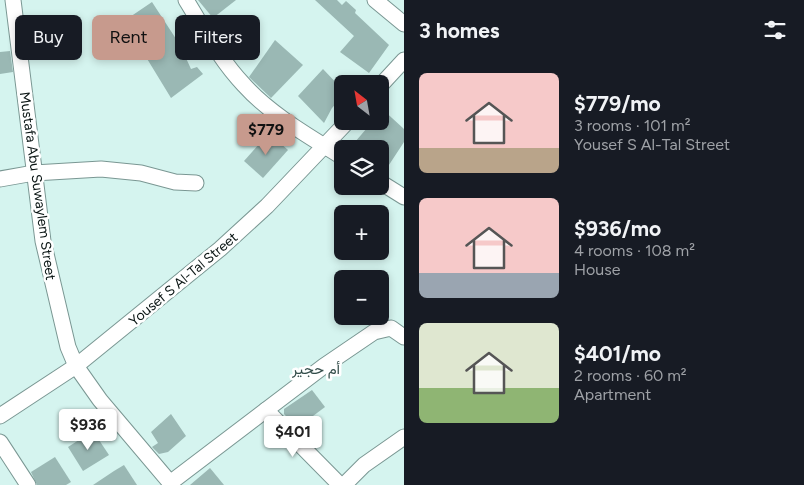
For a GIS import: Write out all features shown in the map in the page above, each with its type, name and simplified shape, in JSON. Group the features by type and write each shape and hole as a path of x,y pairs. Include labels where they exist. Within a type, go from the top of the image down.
{"street":[{"name":"Mustafa Abu Suwaylem Street","path":"13,0 34,173 50,275 63,328 76,366 100,400 171,484"},
{"path":"186,0 212,42 244,86 272,110 334,152"},
{"path":"375,0 404,24"},
{"path":"389,76 404,60"},
{"name":"Yousef S Al-Tal Street","path":"0,416 76,366 249,223 340,130"},
{"path":"0,179 34,173 111,170 140,173 175,182 196,183"},
{"path":"389,188 404,197"},
{"path":"171,484 266,410 374,332 391,328 404,337"},
{"path":"266,410 340,485"},
{"path":"344,485 364,465 404,437"},
{"path":"0,442 28,485"}],"building":[{"path":"198,0 236,0 217,15 210,15"},
{"path":"315,0 337,0 342,5 346,1 356,10 355,13 389,45 369,73 340,52 354,36"},
{"path":"152,2 160,15 133,15"},
{"path":"165,22 175,37 175,60 187,60 191,69 197,67 203,74 171,98 148,60 165,60"},
{"path":"275,40 303,65 271,98 249,77"},
{"path":"10,51 13,72 0,74 0,52"},
{"path":"323,69 334,81 334,106 324,123 298,96"},
{"path":"389,115 404,129 404,142 389,165 389,140 357,140 365,130 389,130"},
{"path":"269,133 288,150 263,178 244,161"},
{"path":"312,390 325,407 297,428 284,414 284,409"},
{"path":"171,414 186,436 168,452 159,454 152,447 158,443 151,432"},
{"path":"93,431 109,455 83,471 68,447"},
{"path":"55,457 71,482 66,485 37,485 31,472"},
{"path":"124,465 137,485 93,485 114,471"},
{"path":"210,468 224,485 190,485"}],"district":[{"name":"أم حجير","path":"316,369"}]}
